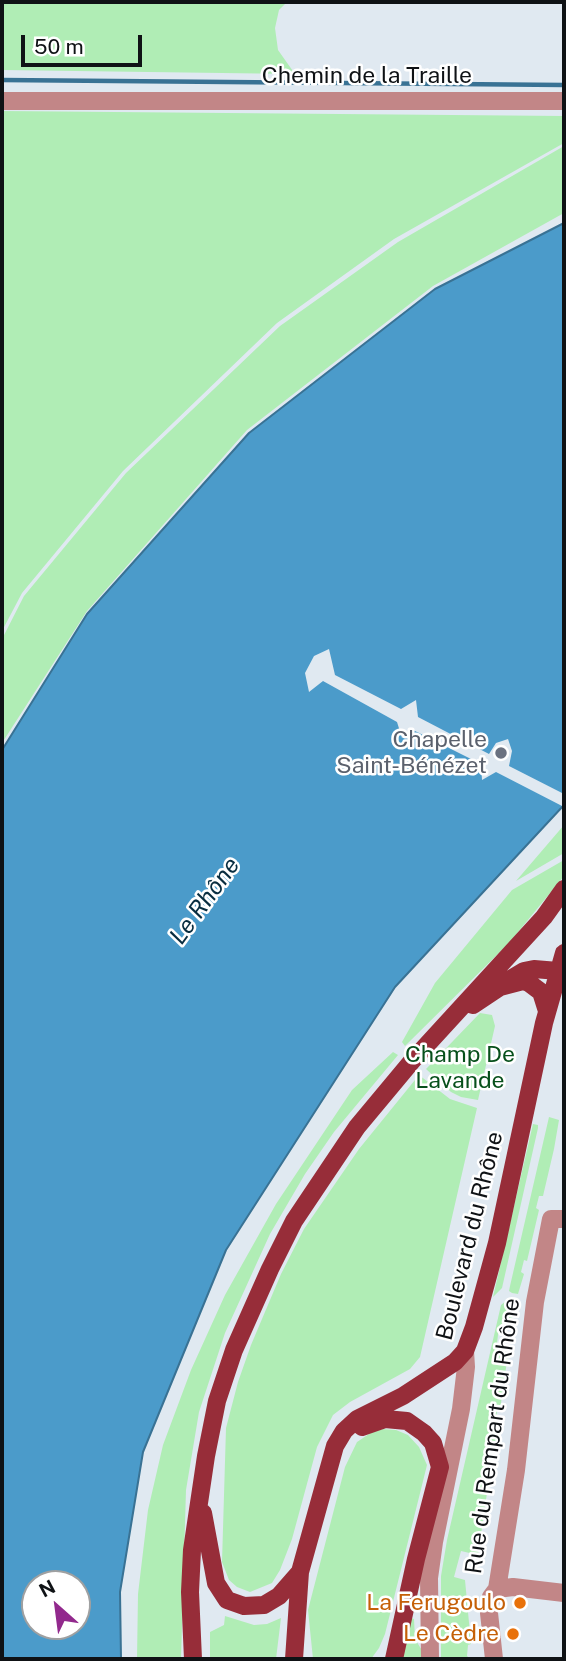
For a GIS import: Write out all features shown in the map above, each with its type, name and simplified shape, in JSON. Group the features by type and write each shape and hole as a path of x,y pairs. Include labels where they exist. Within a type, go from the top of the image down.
{"main road":[{"path":"193,1659 190,1592 192,1550 218,1401 234,1350 294,1222 328,1167 358,1127 412,1061 544,918 564,889"},
{"name":"Boulevard du Rhône","path":"465,1351 477,1320 497,1243 547,1011 561,972 564,953"},
{"path":"445,1026 524,971 534,969 561,972"},
{"path":"499,987 513,982 529,983 541,992 547,1011"},
{"path":"294,1659 300,1572 335,1446 344,1431 358,1419 440,1374 465,1351"},
{"path":"327,1470 344,1443 355,1432 377,1421 385,1419 407,1422 424,1433 433,1443 440,1467 394,1659"},
{"path":"201,1492 216,1583 227,1600 244,1606 264,1605 279,1596 300,1572"}],"street":[{"name":"Chemin de la Traille","path":"2,101 564,101"},
{"name":"Rue du Rempart du Rhône","path":"494,1659 489,1613 491,1597 497,1589 516,1470 535,1302 558,1219"},
{"name":"Boulevard du Rhône","path":"430,1659 429,1578 461,1409 465,1351"},
{"path":"497,1589 513,1587 564,1592"}],"green space":[{"path":"2,2 287,2 279,10 275,28 278,50 295,74 2,70"},
{"path":"2,111 564,116 564,143 394,239 277,323 123,471 22,593 2,631"},
{"path":"564,146 564,213 433,286 247,430 87,611 2,743 2,639 24,596 126,473 280,326 398,242"},
{"path":"564,825 564,853 516,881"},
{"path":"564,860 564,876 509,943 405,1046 402,1042 435,983 512,890"},
{"name":"Champ De Lavande","path":"480,1013 492,1015 495,1026 478,1100 451,1092 426,1069"},
{"path":"393,1052 398,1055 334,1132 305,1174 270,1234 225,1333 199,1412 186,1490 181,1659 137,1659 138,1594 148,1510 163,1445 191,1370 225,1295 276,1204 352,1090"},
{"path":"419,1075 450,1099 477,1108 420,1357 410,1369 350,1402 333,1415 317,1447 292,1539 280,1570 272,1583 250,1592 237,1587 229,1580 222,1562 226,1428 238,1382 281,1274 304,1229 359,1149"},
{"path":"549,1117 559,1120 554,1149 543,1196 539,1196 536,1208 539,1210 527,1261 524,1260 521,1272 524,1274 518,1294 512,1293 509,1291 510,1286"},
{"path":"533,1124 538,1125 538,1128 502,1288 493,1297"},
{"path":"507,1300 517,1301 514,1316 499,1327 496,1351 508,1354 500,1410 497,1411 496,1421 499,1421 490,1476 486,1485 488,1486 478,1555 461,1551 454,1577 465,1580 471,1644 468,1645 467,1656 470,1659 441,1659 441,1576 447,1540 501,1305"},
{"path":"383,1429 408,1435 419,1447 427,1465 385,1634 371,1659 313,1659 308,1610 345,1467 357,1442 372,1432"},
{"path":"225,1616 254,1625 267,1624 281,1618 276,1659 210,1659 210,1632 224,1625"},
{"path":"411,1618 414,1619 415,1639 423,1652 421,1659 401,1659"}],"water":[{"name":"Le Rhône","path":"564,223 564,805 395,987 226,1250 143,1452 120,1592 121,1659 2,1659 2,750 87,614 249,433 435,289"}],"pier":[{"path":"329,649 335,675 401,709 416,700 418,717 489,754 496,743 508,739 512,751 509,766 564,794 564,807 496,772 482,780 481,764 413,730 402,738 397,722 323,681 309,692 305,673 314,656"}],"waterway":[{"path":"2,80 564,85"}],"place":[{"name":"Chapelle Saint-Bénézet","path":"501,753"},
{"name":"La Ferugoulo","path":"520,1603"},
{"name":"Le Cèdre","path":"513,1634"}]}
